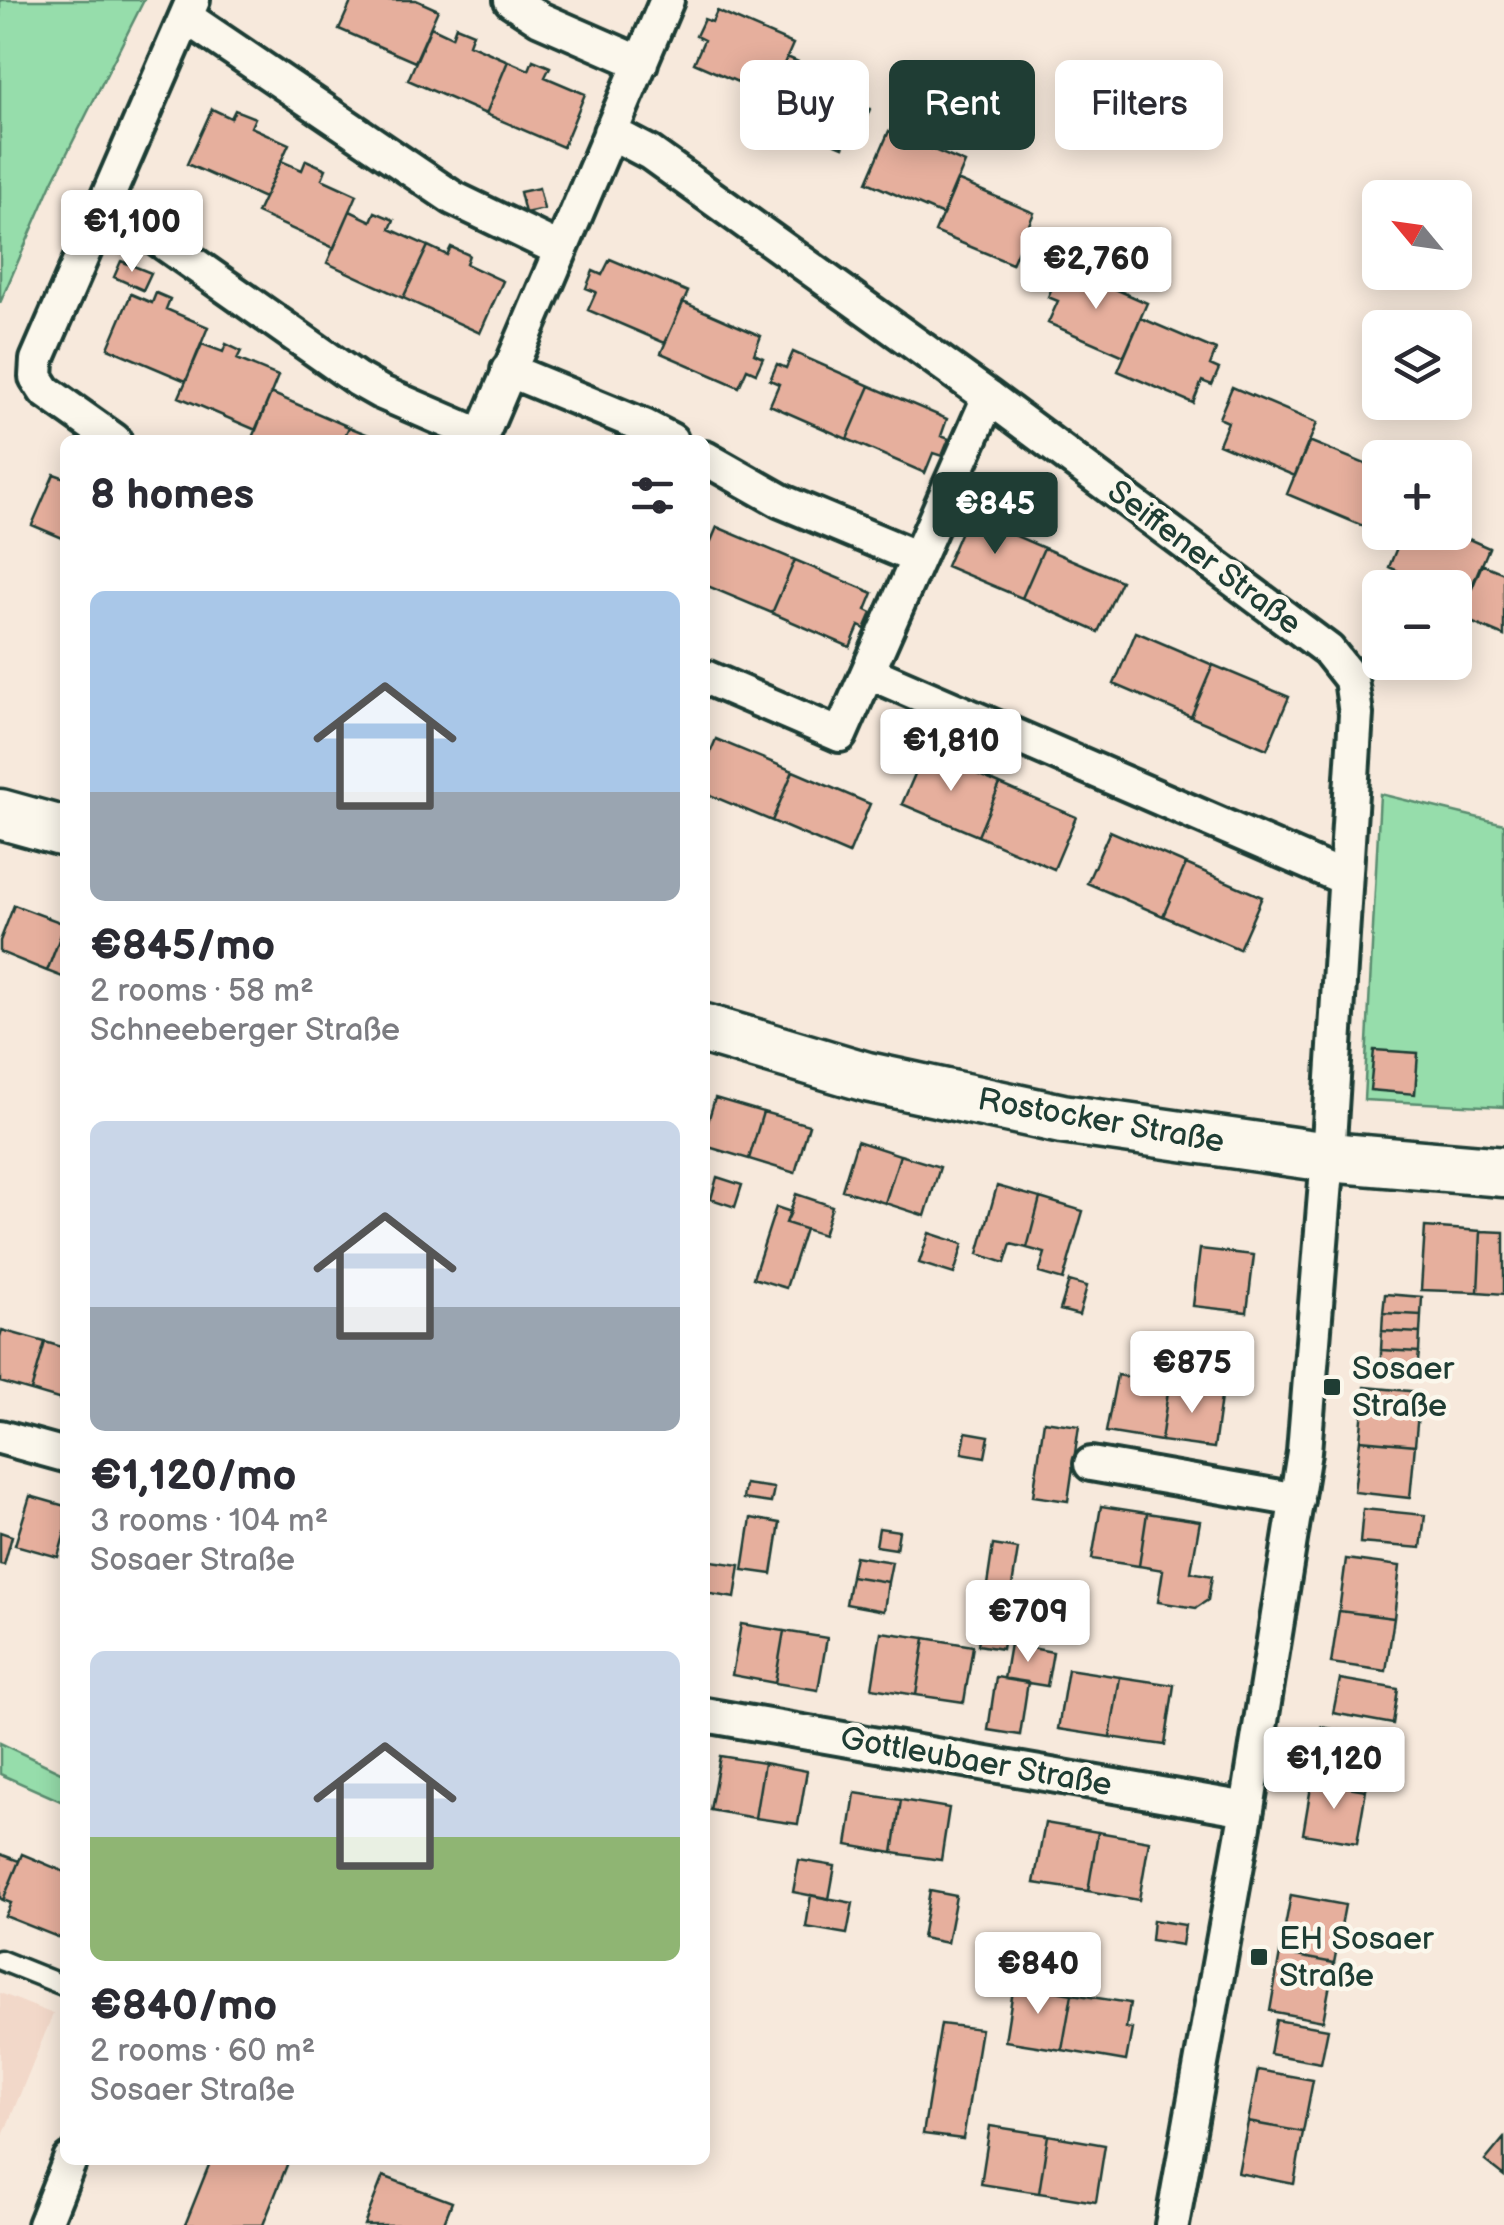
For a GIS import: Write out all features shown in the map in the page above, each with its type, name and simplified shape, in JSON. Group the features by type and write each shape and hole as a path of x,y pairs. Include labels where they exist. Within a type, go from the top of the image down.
{"main road":[{"path":"0,814 60,831"},
{"name":"Rostocker Straße","path":"710,1031 867,1077 1062,1119 1328,1157 1504,1172"}],"street":[{"path":"511,0 540,19 642,63"},
{"path":"482,435 667,0"},
{"path":"107,435 44,391 36,377 37,360 190,9 453,198 560,249"},
{"name":"Seiffener Straße","path":"610,132 650,153 989,397 1328,650 1350,680 1356,714 1328,1157"},
{"path":"106,202 357,379 474,435"},
{"path":"508,370 662,435"},
{"path":"710,679 840,735 989,397"},
{"path":"710,461 782,502 918,558"},
{"path":"868,672 1344,878"},
{"path":"1172,2225 1247,1809 1308,1418 1328,1157"},
{"path":"0,1437 60,1455"},
{"path":"1090,1464 1296,1500"},
{"name":"Gottleubaer Straße","path":"710,1716 1247,1809"},
{"path":"44,2225 68,2165"}],"lane":[{"path":"0,1960 60,1984"}],"shaded area":[{"path":"0,1993 53,2014 0,2143"}],"green space":[{"path":"0,0 144,0 53,181 0,303"},
{"path":"1380,794 1504,824 1504,1107 1364,1100"},
{"path":"0,1743 60,1772 60,1801 0,1774"}],"building":[{"path":"352,0 416,0 438,10 415,62 339,29"},
{"path":"717,11 793,44 786,60 740,60 740,83 694,63 704,40 696,36 704,19 712,22"},
{"path":"456,26 473,33 469,44 508,61 486,114 408,80 431,27 452,37"},
{"path":"533,60 550,67 545,77 585,94 563,147 486,114 508,61 529,70"},
{"path":"212,109 231,118 235,110 255,118 251,127 289,144 264,198 187,164"},
{"path":"889,131 889,150 934,150 965,163 943,215 867,182"},
{"path":"306,160 326,169 322,179 357,195 334,248 257,213 281,161 302,170"},
{"path":"957,180 1034,213 1012,264 935,232"},
{"path":"539,188 544,209 525,213 520,192"},
{"path":"350,211 371,221 375,212 394,220 390,229 428,246 403,298 327,263"},
{"path":"428,246 447,255 451,247 469,255 466,264 503,281 480,333 403,298"},
{"path":"1154,252 1167,258 1155,283 1143,277"},
{"path":"610,259 688,292 665,343 588,310 596,292 586,288 593,271 602,275"},
{"path":"121,261 151,273 143,290 114,277"},
{"path":"1072,270 1147,303 1124,356 1048,323 1058,301 1048,297 1056,278 1067,282"},
{"path":"156,293 170,299 166,309 208,327 186,381 108,348 131,294 152,303"},
{"path":"683,302 761,336 754,354 763,358 756,373 747,369 739,387 661,353"},
{"path":"1141,318 1216,350 1210,365 1219,369 1212,385 1202,381 1193,403 1118,371"},
{"path":"202,344 223,352 226,344 241,351 237,359 278,376 256,430 179,397"},
{"path":"793,352 870,386 847,439 770,405 779,384 770,380 777,364 786,368"},
{"path":"870,386 947,419 941,436 949,439 942,456 933,453 925,473 847,439"},
{"path":"1232,387 1317,423 1295,476 1219,444 1228,422 1219,418"},
{"path":"271,393 349,427 345,435 253,435"},
{"path":"349,427 369,435 345,435"},
{"path":"1309,441 1362,463 1362,526 1287,494"},
{"path":"54,474 60,476 60,537 32,525"},
{"path":"968,515 1044,548 1022,598 946,566"},
{"path":"717,527 795,560 772,613 710,587 711,541"},
{"path":"1472,540 1489,548 1472,588 1472,570 1389,567 1396,550 1472,550"},
{"path":"1044,548 1121,581 1098,632 1022,598"},
{"path":"795,560 873,593 866,610 872,613 865,629 859,626 850,647 772,613"},
{"path":"1481,564 1504,573 1504,636 1472,622 1472,586"},
{"path":"1136,632 1213,665 1191,717 1114,684"},
{"path":"1213,665 1289,697 1267,749 1191,717"},
{"path":"716,739 793,771 772,821 710,795 710,753"},
{"path":"925,751 1000,784 978,836 902,804"},
{"path":"793,771 870,804 849,854 772,821"},
{"path":"1000,784 1076,817 1054,869 978,836"},
{"path":"1110,831 1186,864 1163,916 1087,883"},
{"path":"1186,864 1262,897 1239,949 1163,916"},
{"path":"14,905 60,922 60,937 47,971 0,952 0,941"},
{"path":"60,938 60,976 47,971"},
{"path":"1374,1050 1418,1053 1415,1094 1370,1090"},
{"path":"715,1098 763,1112 749,1159 710,1147 710,1115"},
{"path":"763,1112 809,1125 795,1173 749,1159"},
{"path":"857,1141 900,1155 885,1203 842,1190"},
{"path":"900,1155 940,1167 925,1216 885,1203"},
{"path":"717,1177 742,1185 735,1207 711,1199"},
{"path":"997,1186 1040,1198 1027,1248 1011,1244 1005,1263 978,1254"},
{"path":"796,1194 832,1206 823,1235 786,1223"},
{"path":"1040,1198 1083,1211 1063,1280 1039,1273 1045,1253 1027,1248"},
{"path":"776,1207 791,1212 786,1223 805,1229 786,1288 753,1278"},
{"path":"1425,1227 1481,1231 1478,1292 1421,1290"},
{"path":"1481,1231 1504,1232 1504,1294 1478,1292"},
{"path":"929,1233 963,1244 954,1274 919,1263"},
{"path":"1200,1249 1254,1255 1247,1312 1193,1306"},
{"path":"1069,1281 1087,1286 1079,1315 1060,1310"},
{"path":"1385,1294 1422,1297 1421,1315 1383,1313"},
{"path":"1383,1313 1421,1315 1420,1333 1382,1331"},
{"path":"2,1330 45,1342 31,1391 0,1382"},
{"path":"1382,1331 1420,1333 1419,1352 1381,1350"},
{"path":"45,1342 60,1346 60,1400 31,1391"},
{"path":"1381,1350 1419,1352 1417,1370 1381,1369"},
{"path":"1117,1375 1169,1384 1161,1441 1106,1432"},
{"path":"1169,1384 1222,1390 1214,1448 1161,1441"},
{"path":"1365,1387 1420,1392 1415,1445 1360,1440"},
{"path":"1044,1421 1079,1426 1068,1501 1033,1496"},
{"path":"966,1432 989,1436 985,1457 962,1453"},
{"path":"1360,1440 1415,1445 1410,1498 1354,1492"},
{"path":"745,1484 774,1488 771,1503 743,1499"},
{"path":"30,1496 60,1505 58,1557 15,1545"},
{"path":"1101,1506 1147,1513 1139,1566 1092,1559"},
{"path":"1363,1509 1425,1515 1421,1548 1360,1543"},
{"path":"1147,1513 1200,1521 1191,1572 1212,1576 1208,1600 1196,1608 1158,1602 1163,1570 1139,1566"},
{"path":"751,1518 780,1523 772,1574 743,1570"},
{"path":"879,1528 899,1531 896,1549 876,1546"},
{"path":"0,1532 12,1536 4,1565 0,1564"},
{"path":"993,1545 1018,1549 1002,1649 978,1645"},
{"path":"855,1556 892,1562 888,1582 851,1576"},
{"path":"1346,1559 1400,1566 1394,1618 1339,1611"},
{"path":"710,1561 740,1565 735,1598 710,1594"},
{"path":"851,1576 888,1582 884,1611 846,1604"},
{"path":"1339,1611 1394,1618 1386,1671 1331,1663"},
{"path":"741,1624 784,1631 775,1683 732,1675"},
{"path":"784,1631 827,1638 818,1690 775,1683"},
{"path":"881,1632 925,1638 916,1695 872,1688"},
{"path":"925,1638 973,1646 964,1702 916,1695"},
{"path":"1010,1644 1053,1652 1047,1686 1004,1679"},
{"path":"1068,1669 1120,1677 1110,1737 1058,1729"},
{"path":"996,1677 1028,1682 1020,1735 988,1730"},
{"path":"1120,1677 1174,1685 1165,1745 1110,1737"},
{"path":"1340,1679 1398,1689 1393,1724 1333,1713"},
{"path":"1321,1727 1376,1737 1366,1790 1312,1781"},
{"path":"720,1756 764,1763 755,1818 710,1810"},
{"path":"764,1763 807,1771 798,1824 755,1818"},
{"path":"1312,1781 1366,1790 1357,1843 1303,1834"},
{"path":"855,1793 901,1800 893,1853 847,1845"},
{"path":"901,1800 949,1808 941,1860 893,1853"},
{"path":"1045,1823 1098,1832 1088,1891 1034,1883"},
{"path":"1098,1832 1149,1841 1139,1900 1088,1891"},
{"path":"0,1854 19,1861 3,1900 0,1898"},
{"path":"22,1854 60,1870 60,1938 5,1916 11,1903 3,1900"},
{"path":"799,1860 835,1866 829,1899 793,1892"},
{"path":"930,1891 956,1896 947,1943 922,1938"},
{"path":"811,1895 853,1903 847,1934 806,1927"},
{"path":"1291,1895 1345,1905 1334,1963 1280,1953"},
{"path":"1153,1920 1185,1925 1182,1945 1151,1940"},
{"path":"1280,1953 1334,1963 1323,2021 1270,2011"},
{"path":"1014,1984 1072,1994 1062,2050 1005,2041"},
{"path":"1072,1994 1130,2003 1126,2028 1132,2029 1126,2061 1062,2050"},
{"path":"1276,2020 1328,2029 1321,2063 1270,2054"},
{"path":"941,2024 981,2029 963,2139 923,2134"},
{"path":"1258,2070 1313,2080 1303,2132 1248,2122"},
{"path":"1248,2122 1303,2132 1294,2184 1238,2173"},
{"path":"990,2126 1048,2135 1039,2193 981,2184"},
{"path":"1048,2135 1105,2145 1096,2202 1039,2193"},
{"path":"1504,2138 1504,2176 1485,2161"},
{"path":"209,2165 287,2165 263,2225 185,2225"},
{"path":"383,2176 452,2202 443,2225 364,2225"}],"place":[{"name":"Sosaer Straße","path":"1332,1387"},
{"name":"EH Sosaer Straße","path":"1259,1957"}]}
